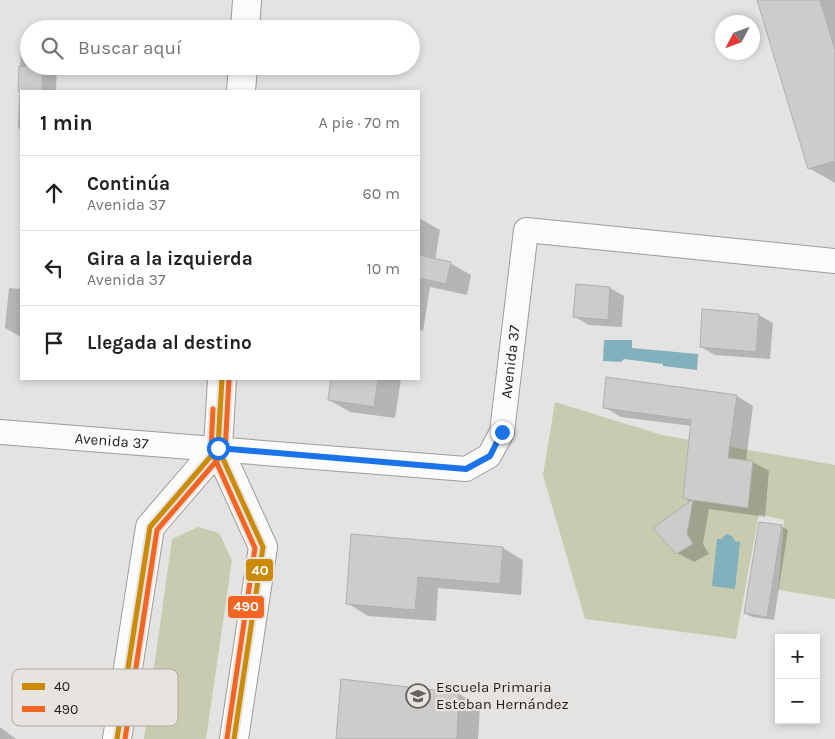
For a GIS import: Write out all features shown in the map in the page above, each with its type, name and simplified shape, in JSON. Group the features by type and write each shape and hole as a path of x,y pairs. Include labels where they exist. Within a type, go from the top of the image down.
{"street":[{"path":"246,20 247,0"},
{"path":"241,90 242,75"},
{"name":"Avenida 37","path":"0,432 466,469 490,456 502,432 526,230 835,261"},
{"path":"222,380 218,448 264,547 234,739"},
{"path":"128,669 150,527 218,448"},
{"path":"117,739 119,726"}],"green space":[{"path":"555,402 662,435 835,465 835,599 778,590 784,520 759,514 736,639 585,619 543,475"},
{"path":"198,527 219,533 232,560 206,739 144,739 146,726 178,726 178,669 154,669 172,539"}],"water":[{"path":"604,340 632,340 632,348 698,354 697,370 624,359 621,362 603,361"},
{"path":"726,534 732,536 735,541 740,542 735,589 712,586 717,539 722,539"}],"building":[{"path":"757,0 820,0 835,50 835,161 808,169"},
{"path":"19,66 20,75 43,75 42,90 18,91"},
{"path":"420,255 451,262 446,284 420,278"},
{"path":"576,284 610,287 608,320 573,317"},
{"path":"702,309 759,314 756,352 700,347"},
{"path":"606,377 737,395 728,458 753,461 748,508 693,500 687,534 693,544 676,554 653,528 692,500 683,498 691,420 603,408"},
{"path":"331,380 378,380 374,407 328,400"},
{"path":"759,522 782,525 767,617 744,613"},
{"path":"351,534 503,547 500,584 418,577 415,610 346,604"},
{"path":"341,679 459,693 457,739 336,739"}],"transit line":[{"name":"40","path":"128,669 150,527 218,448 222,380"},
{"name":"490","path":"136,669 157,530 225,451 229,380"},
{"name":"490","path":"213,409 211,450 255,548 227,738"},
{"name":"40","path":"220,409 218,448 263,547 234,739"},
{"name":"40","path":"117,739 119,726"},
{"name":"490","path":"125,739 127,726"}],"place":[{"name":"Escuela Primaria Esteban Hernández","path":"418,696"}],"route":[{"path":"218,448 466,469 490,456 502,432"}]}
